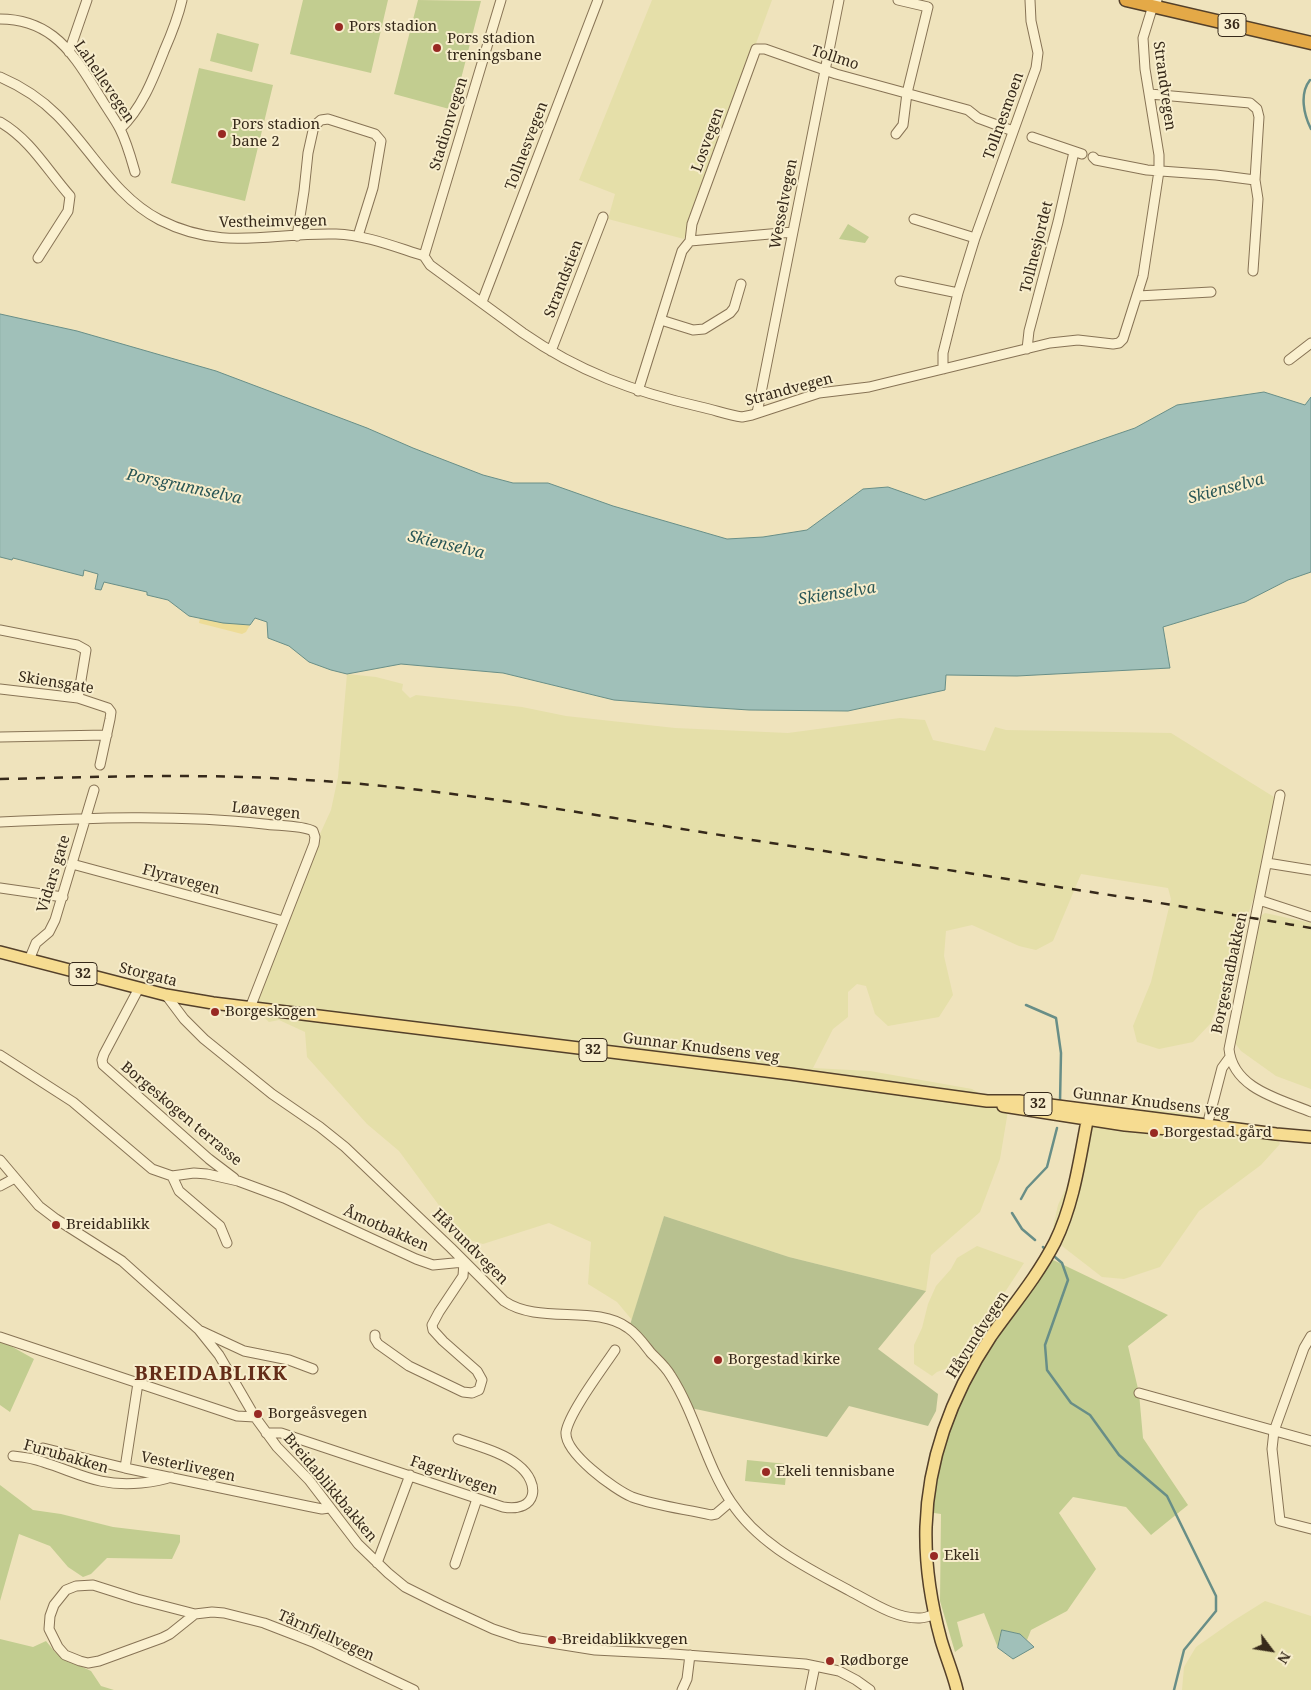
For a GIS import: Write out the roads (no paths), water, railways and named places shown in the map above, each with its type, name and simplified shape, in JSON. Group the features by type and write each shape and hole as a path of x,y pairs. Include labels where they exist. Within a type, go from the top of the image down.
{"highway":[{"name":"36","path":"1126,0 1155,3 1311,43"}],"main road":[{"name":"Storgata","path":"0,952 166,995 263,1009"},
{"name":"Gunnar Knudsens veg","path":"263,1009 790,1074 987,1101 1004,1107 1311,1136"},
{"name":"Gunnar Knudsens veg","path":"1088,1115 1311,1144"},
{"name":"Håvundvegen","path":"958,1687 949,1666 934,1614 927,1568 926,1528 932,1474 941,1437 957,1395 992,1335 1030,1284 1054,1242 1072,1195 1088,1115"}],"street":[{"path":"69,52 87,0"},
{"path":"120,129 137,109 149,88 171,35 182,0"},
{"name":"Stadionvegen","path":"424,256 501,0"},
{"name":"Tollnesvegen","path":"482,302 598,0"},
{"name":"Wesselvegen","path":"757,413 838,0"},
{"path":"896,134 902,125 907,93 928,7 898,0"},
{"name":"Tollnesmoen","path":"943,369 943,354 958,293 975,238 1038,61 1037,44 1030,13 1030,0"},
{"name":"Strandvegen","path":"424,256 430,265 518,330 584,369 638,391 736,416 748,416 819,393 869,387 1063,340 1119,343 1123,339 1143,276 1159,170 1159,155 1145,69 1143,38 1155,3"},
{"name":"Lahellevegen","path":"0,19 14,19 30,23 53,36 69,52 89,79 120,129 135,172"},
{"name":"Tollmo","path":"756,49 765,49 825,70 968,110 978,118 1013,131"},
{"name":"Losvegen","path":"638,391 682,251 690,241 692,224 756,49"},
{"name":"Vestheimvegen","path":"0,77 33,94 50,108 66,124 120,189 138,206 160,220 194,233 229,239 335,234 358,236 424,256"},
{"path":"1150,94 1250,103 1254,106 1259,117 1255,180 1258,199 1253,271"},
{"path":"297,236 308,153 314,126 320,120 328,119 375,134 381,141 373,188 358,236"},
{"path":"0,122 26,140 70,196 68,210 38,258"},
{"name":"Tollnesjordet","path":"1027,349 1029,331 1078,153 1032,137"},
{"path":"1093,157 1096,160 1148,170 1255,180"},
{"name":"Strandstien","path":"551,351 603,217"},
{"path":"914,219 975,238"},
{"path":"690,241 793,232"},
{"path":"900,281 958,293"},
{"path":"661,320 692,330 704,329 730,313 734,308 741,284"},
{"path":"1138,296 1211,292"},
{"path":"1289,360 1311,343"},
{"path":"0,630 77,645 86,650 78,698"},
{"name":"Skiensgate","path":"0,689 78,698 108,708 111,712 106,735"},
{"path":"0,737 106,735 100,765"},
{"name":"Vidars gate","path":"29,960 36,943 49,932 55,920 94,790"},
{"name":"Borgestadbakken","path":"1280,795 1230,1038 1230,1056 1239,1074 1256,1089 1311,1112"},
{"path":"0,822 86,817"},
{"name":"Løavegen","path":"86,817 200,818 310,829 313,831 315,837 314,844 250,1008"},
{"path":"1267,863 1311,870"},
{"name":"Flyravegen","path":"72,864 283,921"},
{"path":"0,888 63,897"},
{"path":"1259,900 1311,917"},
{"name":"Borgeskogen terrasse","path":"139,988 104,1054 103,1065 209,1159 238,1180"},
{"name":"Håvundvegen","path":"166,995 184,1019 204,1039 272,1094 345,1147 498,1296 515,1308 542,1313 604,1319 629,1328 670,1375 730,1502 750,1526 764,1539 782,1553 829,1580 895,1614 919,1618 934,1614"},
{"name":"Åmotbakken","path":"0,1054 73,1102 152,1170 172,1176 194,1173 238,1180 284,1198 416,1259 433,1265 464,1262"},
{"path":"1210,1118 1222,1068 1230,1056"},
{"name":"Breidablikkbakken","path":"0,1160 39,1206 122,1261 199,1330 219,1355 255,1417 277,1447 308,1480 358,1544 405,1587 493,1628 529,1639 594,1650 690,1655"},
{"path":"172,1176 179,1191 220,1226 227,1243"},
{"path":"0,1186 15,1178"},
{"path":"375,1335 378,1344 409,1366 463,1392 472,1393 480,1390 482,1380 477,1371 443,1342 433,1330 432,1325 463,1276 464,1262"},
{"path":"199,1330 244,1351 289,1360 313,1369"},
{"path":"1311,1336 1274,1431 1272,1448 1280,1521 1311,1529"},
{"path":"0,1337 237,1416 255,1417"},
{"path":"615,1350 571,1418 566,1433 566,1440 570,1447 581,1460 622,1492 642,1500 711,1515 716,1514 730,1502"},
{"path":"125,1468 138,1383"},
{"path":"1139,1393 1311,1440"},
{"name":"Fagerlivegen","path":"266,1433 281,1432 503,1507 521,1508 529,1502 531,1498 531,1484 527,1475 519,1466 508,1458 458,1439"},
{"name":"Vesterlivegen","path":"42,1448 125,1468 322,1509 329,1508"},
{"name":"Furubakken","path":"13,1456 43,1461 87,1479 117,1485 161,1481 171,1477"},
{"path":"377,1563 410,1475"},
{"path":"455,1564 477,1499"},
{"name":"Tårnfjellvegen","path":"195,1614 162,1638 99,1661 88,1663 65,1655 55,1643 49,1630 50,1616 59,1597 66,1590 84,1584 109,1589 137,1599 195,1614 224,1613 264,1623 313,1642 414,1690"},
{"path":"682,1690 687,1679 690,1655 768,1660 815,1666 839,1671 870,1690"},
{"path":"810,1690 815,1666"}],"water":[{"path":"0,314 77,331 216,371 367,428 483,475 513,483 548,483 613,506 727,539 763,537 807,530 863,489 888,487 925,500 1135,428 1177,405 1264,392 1305,405 1311,397 1311,572 1288,580 1245,602 1163,627 1170,668 1017,676 946,675 945,690 848,711 749,710 614,700 503,673 401,664 347,674 309,662 289,646 268,638 267,622 255,618 250,625 223,623 189,616 168,600 147,595 147,592 104,582 101,590 95,589 98,574 84,570 83,576 13,558 12,560 0,557"},
{"path":"1002,1630 1020,1634 1034,1647 1013,1659 998,1648"}],"waterway":[{"path":"1310,80 1305,92 1304,105 1311,129"},
{"path":"1026,1005 1056,1018 1061,1053 1060,1102"},
{"path":"1021,1199 1027,1188 1047,1167 1057,1128"},
{"path":"1012,1213 1022,1229 1035,1240"},
{"path":"1055,1257 1062,1263 1068,1280 1045,1345 1047,1370 1071,1403 1090,1415 1119,1455 1167,1496 1216,1596 1216,1611 1184,1650 1174,1690"}],"railway":[{"path":"0,779 153,776 230,777 306,780 413,789 573,811 1311,928"}],"place":[{"name":"Pors stadion","path":"339,27"},
{"name":"Pors stadion treningsbane","path":"437,48"},
{"name":"Pors stadion bane 2","path":"222,134"},
{"name":"Borgeskogen","path":"215,1012"},
{"name":"Borgestad gård","path":"1154,1133"},
{"name":"Breidablikk","path":"56,1225"},
{"name":"Borgestad kirke","path":"718,1360"},
{"name":"Borgeåsvegen","path":"258,1414"},
{"name":"Ekeli tennisbane","path":"766,1472"},
{"name":"Ekeli","path":"934,1556"},
{"name":"Breidablikkvegen","path":"552,1640"},
{"name":"Rødborge","path":"830,1661"}],"district":[{"name":"BREIDABLIKK","path":"211,1374"}],"water label":[{"name":"Porsgrunnselva","path":"184,487"},
{"name":"Skienselva","path":"1226,489"},
{"name":"Skienselva","path":"446,545"},
{"name":"Skienselva","path":"837,594"}]}
